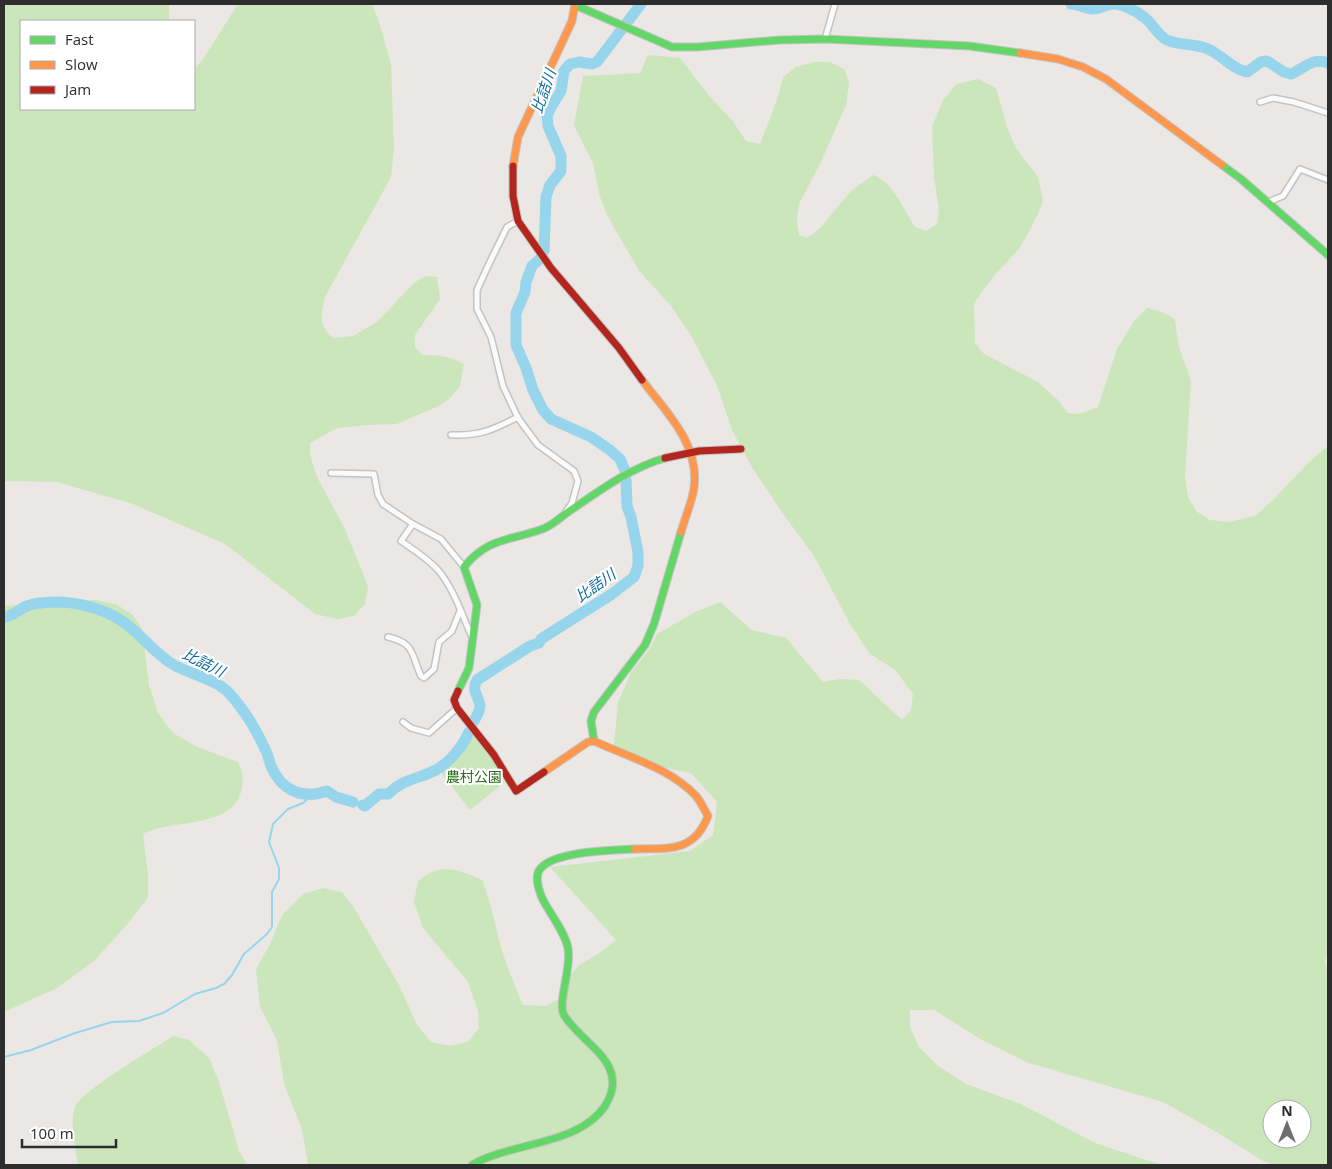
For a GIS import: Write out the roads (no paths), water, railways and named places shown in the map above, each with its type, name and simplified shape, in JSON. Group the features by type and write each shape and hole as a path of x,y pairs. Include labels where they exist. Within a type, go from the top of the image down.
{"street":[{"path":"594,741 591,721 594,712 645,645 654,624 694,488 694,462 686,439 624,355 552,268 518,221 513,196 512,169 518,137 572,21 575,4 672,47 697,47 780,40 869,40 970,46 1058,59 1083,67 1106,79 1241,178 1328,255"},
{"path":"825,39 835,4"},
{"path":"1260,102 1273,98 1328,112"},
{"path":"1268,202 1283,196 1300,169 1328,180"},
{"path":"518,221 507,227 478,290 478,309 491,337 502,386 518,417 538,445 574,471 578,481 572,503 563,515"},
{"path":"451,435 472,435 496,428 518,417"},
{"path":"464,567 468,560 484,546 548,526 633,470 660,460 691,453 740,449"},
{"path":"331,473 374,474 378,496 383,504 413,524 442,539 464,567 477,605 469,668 454,700 456,708 494,755 516,791 588,742 594,741 651,767 682,784 700,801 708,816 703,831 692,840 680,846 620,850 561,857 543,866 538,872 537,877 545,907 565,940 570,962 561,998 561,1010 564,1017 597,1049 606,1061 612,1075 612,1089 600,1111 589,1121 567,1133 529,1146 487,1156 472,1165"},
{"path":"413,524 401,540 425,558 438,571 447,584 472,637"},
{"path":"388,637 403,640 412,654 421,676 424,678 434,669 439,642 452,631 460,611"},
{"path":"403,722 411,728 430,733 456,708"}],"waterway":[{"name":"比詰川","path":"544,251 546,197 550,185 561,171 561,156 548,126 547,116 561,91 564,71 570,64 579,62 592,64 597,62 641,4"},
{"name":"比詰川","path":"1071,4 1093,9 1112,4 1124,6 1142,15 1167,40 1208,49 1237,68 1247,72 1261,62 1267,61 1284,72 1291,74 1313,62 1328,63"},
{"name":"比詰川","path":"541,258 532,266 526,282 525,292 516,313 516,345 533,390 543,410 551,419 591,437 610,450 620,459 626,473"},
{"name":"比詰川","path":"474,721 480,707 475,690 477,680 530,646 539,643 541,639 612,594 634,577 638,566 638,552 627,506 626,480"},
{"name":"比詰川","path":"4,617 10,616 24,607 53,602 83,605 113,615 126,624 166,660 223,687 249,719 258,734 275,774 287,787 293,791 309,794 327,791 336,797 353,802"},
{"name":"比詰川","path":"363,805 365,806 379,794 388,794 399,785 441,767 456,753 469,732"},
{"path":"4,1057 31,1050 75,1033 112,1022 139,1021 163,1013 195,994 224,984 232,975 244,954 267,934 272,927 272,892 279,879 279,868 269,842 273,824 288,809 303,803 313,794"}],"park label":[{"name":"農村公園","path":"474,776"}]}
